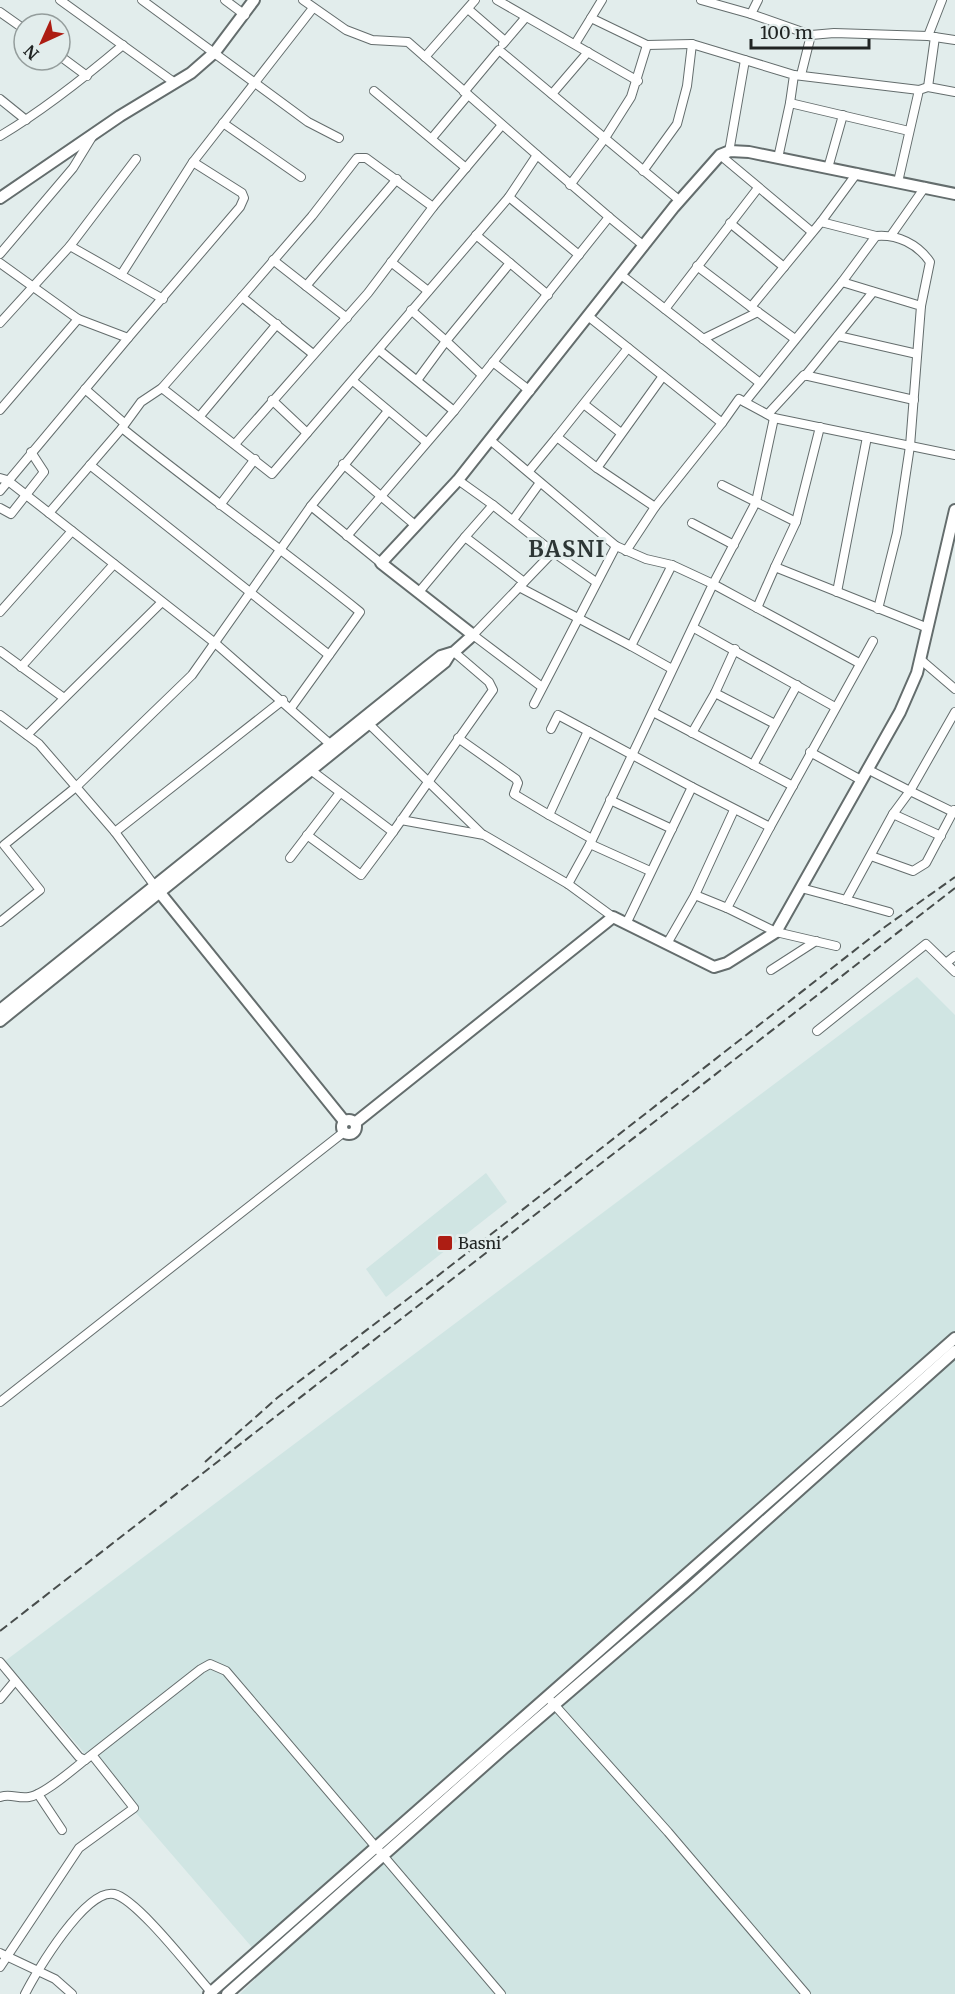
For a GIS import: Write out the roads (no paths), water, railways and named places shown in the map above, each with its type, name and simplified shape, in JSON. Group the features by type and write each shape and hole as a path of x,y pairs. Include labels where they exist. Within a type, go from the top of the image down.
{"street":[{"path":"60,0 176,83"},
{"path":"142,0 308,122 339,138"},
{"path":"225,0 244,15"},
{"path":"0,198 95,133 176,83 215,52 254,0"},
{"path":"303,0 346,30 372,40 408,42 570,185 644,246"},
{"path":"425,57 475,0"},
{"path":"497,0 638,81"},
{"path":"575,44 602,0"},
{"path":"704,0 811,35 834,33 932,36 955,40"},
{"path":"751,14 758,0"},
{"path":"928,87 932,36 942,0"},
{"path":"121,275 193,162 313,8"},
{"path":"468,9 506,41"},
{"path":"432,138 526,17"},
{"path":"591,18 647,45 692,44 797,75 919,90 928,87 955,92"},
{"path":"778,158 797,75 811,35"},
{"path":"643,171 676,124 687,86 692,44"},
{"path":"0,136 87,76 123,45"},
{"path":"570,185 605,138 638,81 647,45"},
{"path":"499,50 679,200"},
{"path":"552,94 588,52"},
{"path":"381,563 458,480 679,200 724,153 745,60"},
{"path":"72,65 87,76"},
{"path":"898,182 919,90"},
{"path":"374,91 466,168"},
{"path":"0,99 26,120"},
{"path":"790,103 909,131"},
{"path":"828,168 843,115"},
{"path":"223,123 301,177"},
{"path":"235,444 347,318 433,207 502,125"},
{"path":"0,254 73,168 95,133"},
{"path":"724,153 749,152 955,194"},
{"path":"724,153 758,188 812,232"},
{"path":"162,388 272,474 509,197 537,155"},
{"path":"49,513 141,402 162,388 242,297 357,158 366,158 433,207"},
{"path":"0,323 70,246 136,159"},
{"path":"0,491 4,479 31,452 240,207 244,198 242,193 193,162"},
{"path":"751,306 821,222 857,173"},
{"path":"306,286 397,179"},
{"path":"892,234 925,187"},
{"path":"665,309 758,188"},
{"path":"509,197 579,255"},
{"path":"346,536 454,411 508,340 548,295 609,217"},
{"path":"821,222 876,236 892,234 914,246 930,262 921,306 910,446 897,533 878,609"},
{"path":"730,223 784,267"},
{"path":"476,235 548,295"},
{"path":"745,402 842,282 876,236"},
{"path":"70,246 163,299"},
{"path":"273,260 347,318"},
{"path":"392,262 428,291"},
{"path":"0,263 78,319 128,338"},
{"path":"418,379 510,263"},
{"path":"697,266 795,339"},
{"path":"620,274 760,383"},
{"path":"842,282 921,306"},
{"path":"568,884 591,842 713,584 756,502 771,416 873,292"},
{"path":"242,297 313,354"},
{"path":"411,310 482,374"},
{"path":"703,339 758,312"},
{"path":"588,316 722,423"},
{"path":"0,410 78,319"},
{"path":"200,416 277,324"},
{"path":"838,336 917,354"},
{"path":"529,471 585,405 628,348"},
{"path":"379,350 418,379 454,411"},
{"path":"493,362 530,391"},
{"path":"597,468 663,376"},
{"path":"805,376 914,399"},
{"path":"353,381 426,442"},
{"path":"85,389 123,426 220,505 281,548 360,612 291,708"},
{"path":"626,550 655,507 739,399 771,416 955,455"},
{"path":"272,400 307,433"},
{"path":"585,405 621,433"},
{"path":"0,922 40,890 1,844 76,787 192,675 311,506 388,411"},
{"path":"756,608 796,522 820,427"},
{"path":"557,437 597,468 655,507"},
{"path":"837,591 867,437"},
{"path":"490,440 616,546 672,566 713,584 859,663"},
{"path":"0,508 11,514 44,472 31,452"},
{"path":"220,505 255,459"},
{"path":"343,464 415,525"},
{"path":"90,465 328,655"},
{"path":"4,479 215,643 283,700 330,744"},
{"path":"458,480 596,582"},
{"path":"513,520 539,483"},
{"path":"722,485 796,522"},
{"path":"419,592 493,505"},
{"path":"311,506 346,536 542,687"},
{"path":"369,724 397,753 429,779 483,835 568,884 614,917 714,967 726,963 776,932 900,712 920,659 952,542 955,510"},
{"path":"692,523 734,545"},
{"path":"0,612 72,531"},
{"path":"465,537 521,585 579,620 672,669"},
{"path":"534,704 616,546"},
{"path":"0,1021 28,993 158,889 312,771 445,662 553,552"},
{"path":"21,667 114,564"},
{"path":"631,646 672,566"},
{"path":"775,567 928,628"},
{"path":"27,735 162,602"},
{"path":"694,628 835,707"},
{"path":"728,908 810,752 873,641"},
{"path":"692,733 715,693 735,649"},
{"path":"0,651 64,698"},
{"path":"307,835 361,875 493,690 493,686 452,653"},
{"path":"158,889 330,744 441,656 452,653"},
{"path":"920,659 955,689"},
{"path":"753,765 797,685"},
{"path":"715,693 775,724"},
{"path":"115,832 283,700"},
{"path":"653,712 793,786"},
{"path":"846,900 893,814 910,791 955,712"},
{"path":"0,715 39,744 115,832 348,1126"},
{"path":"551,729 558,716 770,827"},
{"path":"549,815 588,731"},
{"path":"458,738 516,779 518,783 514,794 591,842 651,871"},
{"path":"810,752 861,780"},
{"path":"867,769 954,812 926,863 913,871 871,856"},
{"path":"312,771 339,794 393,832"},
{"path":"627,922 692,787"},
{"path":"290,858 339,794"},
{"path":"610,800 672,829"},
{"path":"668,942 695,895 734,810"},
{"path":"893,814 941,836"},
{"path":"401,819 483,835"},
{"path":"801,888 889,912"},
{"path":"695,895 728,908 776,932 836,946"},
{"path":"0,1402 614,917"},
{"path":"771,970 816,941"},
{"path":"817,1031 922,946 928,944 955,972"},
{"path":"946,963 955,956"},
{"path":"1,1008 28,993"},
{"path":"227,1994 547,1697 955,1338"},
{"path":"26,1994 37,1970 65,1930 101,1895 111,1893 134,1906 210,1993 555,1706 955,1351"},
{"path":"0,1662 79,1757 89,1758 134,1808 80,1848 59,1883 3,1954 0,1967"},
{"path":"0,1797 6,1795 28,1798 38,1794 89,1758 201,1669 210,1664 218,1665 237,1682 501,1994"},
{"path":"0,1699 15,1682"},
{"path":"547,1697 806,1994"},
{"path":"38,1794 62,1830"},
{"path":"3,1954 55,1979 72,1994"}],"railway":[{"path":"205,1462 277,1398 426,1285 882,929 955,877"},
{"path":"0,1631 955,888"}],"place":[{"name":"Basni","path":"445,1243"}],"district":[{"name":"BASNI","path":"567,549"}]}
